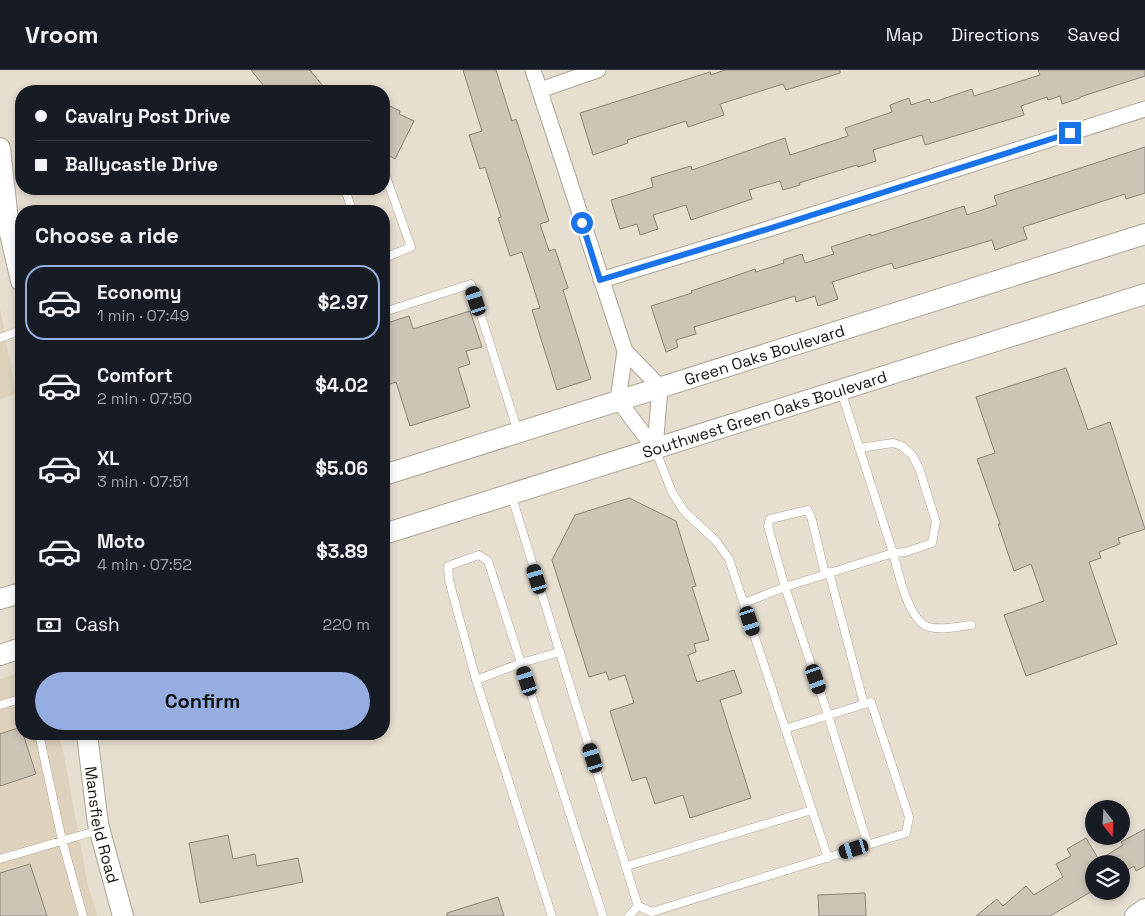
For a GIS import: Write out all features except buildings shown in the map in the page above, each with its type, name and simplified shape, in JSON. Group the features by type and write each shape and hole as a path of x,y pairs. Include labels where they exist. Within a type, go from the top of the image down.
{"main road":[{"path":"0,148 9,229 15,255"},
{"name":"Green Oaks Boulevard","path":"390,472 1145,234"},
{"name":"Southwest Green Oaks Boulevard","path":"390,532 1145,294"},
{"path":"0,600 15,595"},
{"path":"0,655 15,650"},
{"name":"Mansfield Road","path":"88,740 100,830 123,916"},
{"path":"1134,916 1145,909"}],"street":[{"path":"533,70 600,280 625,351 660,387 655,449"},
{"path":"540,90 598,70"},
{"path":"600,280 768,229 1145,109"},
{"path":"625,351 618,400 655,449"}],"lane":[{"path":"390,188 411,247 390,256"},
{"path":"390,310 471,284 518,432"},
{"path":"0,338 15,332"},
{"path":"840,389 900,579 912,611 921,622 929,627 949,628 972,625"},
{"path":"744,603 827,573 893,553 906,552 932,543 936,522 919,468 912,455 902,446 893,443 859,448"},
{"path":"655,449 672,492 684,511 716,541 729,559 828,858"},
{"path":"511,494 638,906"},
{"path":"864,704 808,510 770,519 768,526 785,587 828,715 868,845"},
{"path":"552,916 476,680 448,580 448,566 479,555 488,562 603,916"},
{"path":"476,680 521,663 560,652"},
{"path":"0,705 15,701"},
{"path":"638,906 652,912 906,833 909,817 872,702 785,729"},
{"path":"40,740 62,840 83,916"},
{"path":"627,866 812,810"},
{"path":"0,859 100,830"},
{"path":"629,916 638,906"}],"shaded area":[{"path":"0,308 15,393 0,400"},
{"path":"15,674 15,740 60,740 88,886 98,916 0,916 0,679"}],"route":[{"path":"582,223 600,280 1070,133"}]}
